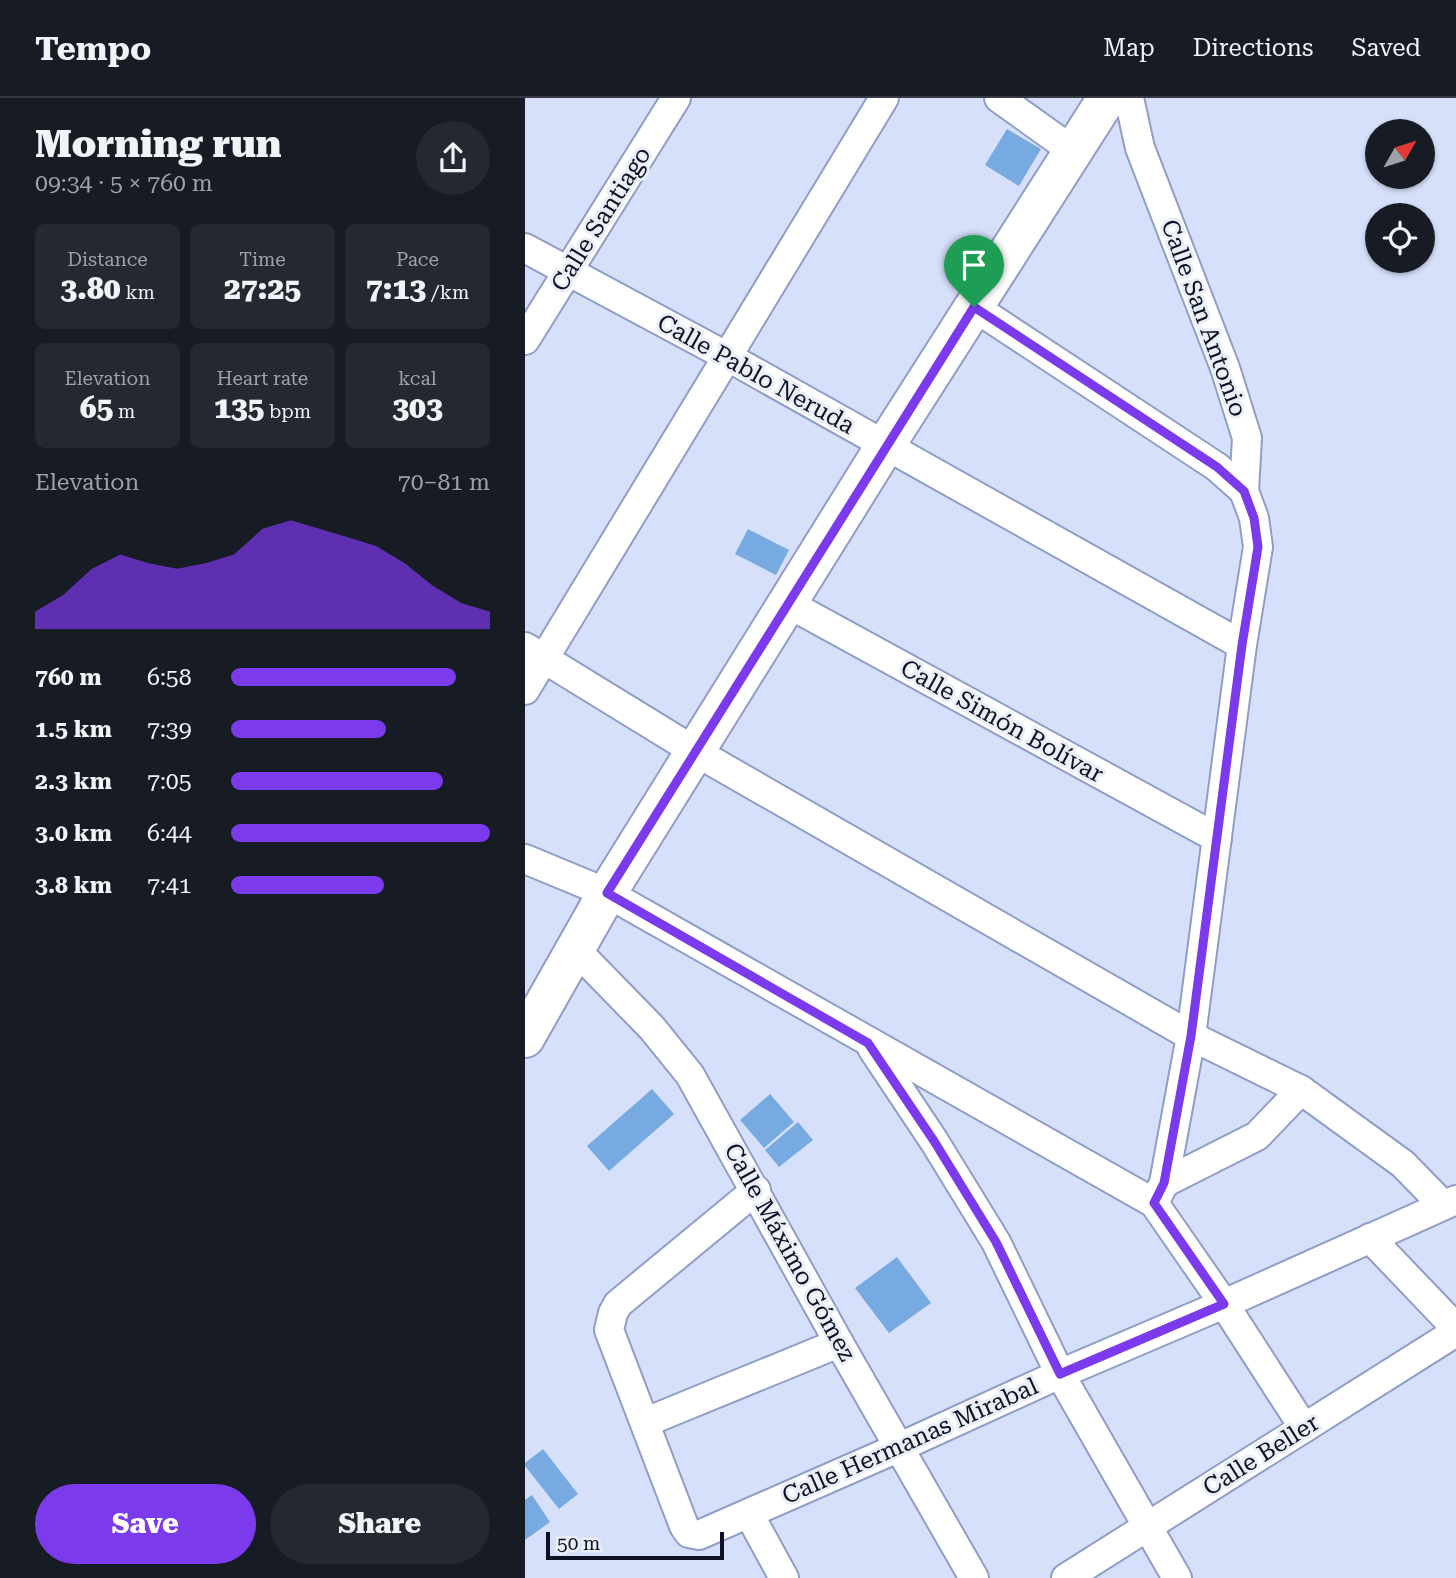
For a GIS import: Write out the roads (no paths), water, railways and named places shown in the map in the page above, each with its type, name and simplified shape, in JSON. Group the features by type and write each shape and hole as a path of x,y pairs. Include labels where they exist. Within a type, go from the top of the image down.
{"street":[{"path":"525,690 535,653 728,357 884,98"},
{"path":"999,98 1073,150"},
{"path":"525,1038 607,893 885,446 1107,98"},
{"name":"Calle San Antonio","path":"1129,98 1140,148 1225,368 1247,438 1244,491 1254,518 1258,547 1242,645 1191,1036 1159,1193"},
{"name":"Calle Santiago","path":"525,340 672,99"},
{"name":"Calle Pablo Neruda","path":"525,248 728,357 1242,645"},
{"path":"974,307 1217,467 1244,491"},
{"name":"Calle Simón Bolívar","path":"787,603 1217,838"},
{"path":"535,653 696,752 1191,1036 1301,1090 1403,1164 1450,1202"},
{"path":"525,859 607,893 868,1043 1159,1193 1224,1304 1304,1428"},
{"name":"Calle Máximo Gómez","path":"575,949 652,1028 690,1075 974,1578"},
{"path":"868,1043 934,1141 996,1242 1060,1374 1177,1578"},
{"path":"1159,1193 1257,1136 1301,1090"},
{"path":"756,1190 618,1304 613,1312 609,1330 646,1422 839,1343"},
{"name":"Calle Hermanas Mirabal","path":"646,1422 684,1526 689,1533 699,1535 1450,1202"},
{"path":"1370,1238 1456,1330"},
{"name":"Calle Beller","path":"1066,1578 1456,1330"},
{"path":"748,1514 784,1578"}]}
